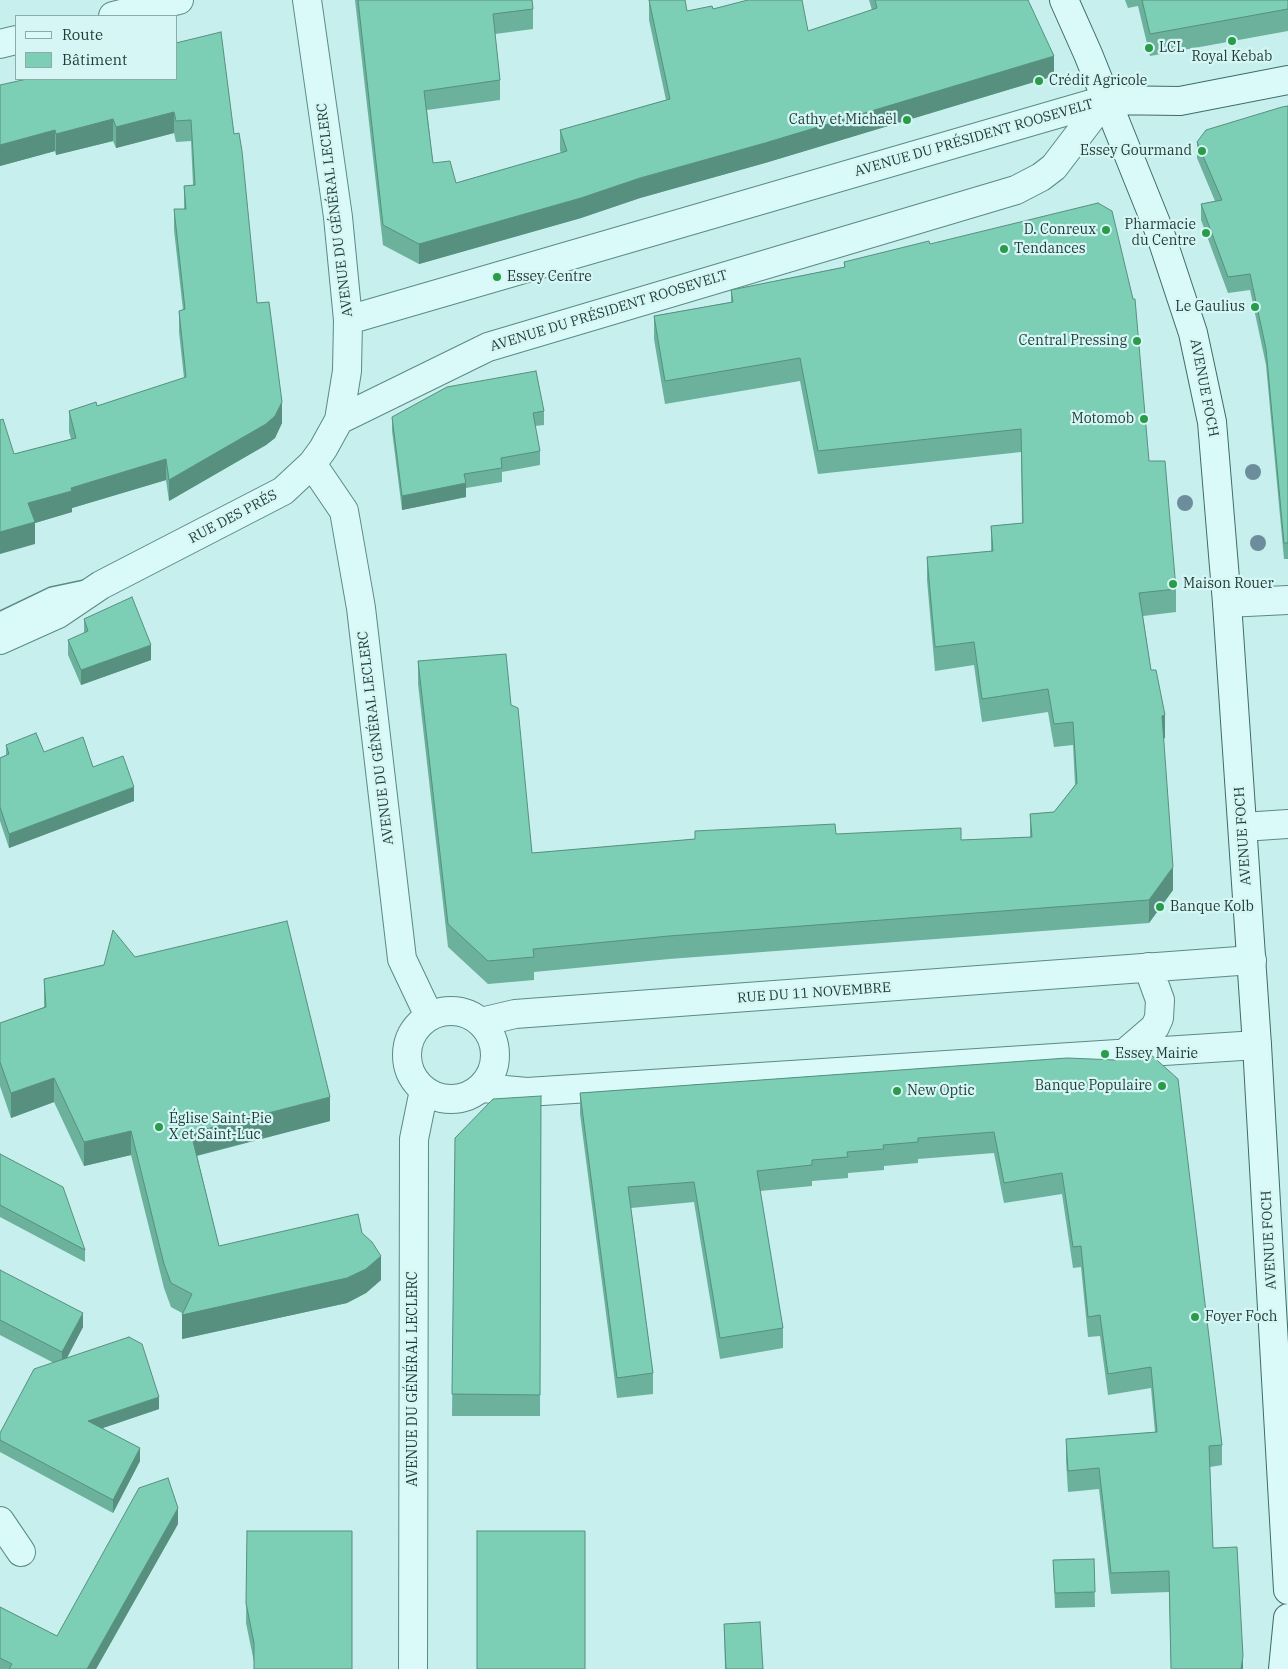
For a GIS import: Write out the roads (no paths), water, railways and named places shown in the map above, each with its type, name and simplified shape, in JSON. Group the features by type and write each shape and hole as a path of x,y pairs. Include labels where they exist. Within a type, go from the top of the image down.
{"street":[{"path":"117,15 179,0"},
{"name":"AVENUE DU GÉNÉRAL LECLERC","path":"308,0 338,217 348,320 347,371 339,420"},
{"name":"AVENUE FOCH","path":"1064,0 1160,233 1193,333 1212,422 1227,603 1252,960 1288,1590"},
{"path":"0,44 15,40"},
{"path":"1106,100 1180,101 1288,80"},
{"name":"AVENUE DU PRÉSIDENT ROOSEVELT","path":"348,320 1106,100"},
{"name":"AVENUE DU PRÉSIDENT ROOSEVELT","path":"339,420 488,347 1016,190 1041,177 1054,167 1106,100"},
{"name":"RUE DES PRÉS","path":"0,640 58,614 101,585 258,506 283,491 312,464 324,449 339,420"},
{"name":"AVENUE DU GÉNÉRAL LECLERC","path":"312,464 344,511 361,608 402,959 429,1016"},
{"path":"1227,603 1288,600"},
{"path":"1243,827 1288,824"},
{"name":"RUE DU 11 NOVEMBRE","path":"481,1022 514,1014 676,1004 1148,966 1252,960"},
{"path":"1126,1052 1155,1027 1160,1018 1160,1000 1148,966"},
{"path":"483,1088 496,1060 493,1040 481,1022 467,1013 447,1010 429,1016 416,1027 407,1044 407,1063 412,1076 424,1090 444,1099 460,1099 483,1088 526,1092 1257,1044"},
{"name":"AVENUE DU GÉNÉRAL LECLERC","path":"412,1669 414,1139 424,1090"},
{"path":"0,1521 22,1552"},
{"path":"1283,1669 1288,1618"}],"lane":[{"name":"RUE DES PRÉS","path":"0,620 52,595 101,585"}],"place":[{"name":"Royal Kebab","path":"1232,41"},
{"name":"LCL","path":"1149,48"},
{"name":"Crédit Agricole","path":"1039,81"},
{"name":"Cathy et Michaël","path":"907,120"},
{"name":"Essey Gourmand","path":"1202,151"},
{"name":"D. Conreux","path":"1106,230"},
{"name":"Pharmacie du Centre","path":"1206,233"},
{"name":"Tendances","path":"1004,249"},
{"name":"Essey Centre","path":"497,277"},
{"name":"Le Gaulius","path":"1255,307"},
{"name":"Central Pressing","path":"1137,341"},
{"name":"Motomob","path":"1144,419"},
{"name":"Maison Rouer","path":"1173,584"},
{"name":"Banque Kolb","path":"1160,907"},
{"name":"Essey Mairie","path":"1105,1054"},
{"name":"Banque Populaire","path":"1162,1086"},
{"name":"New Optic","path":"897,1091"},
{"name":"Église Saint-Pie X et Saint-Luc","path":"159,1127"},
{"name":"Foyer Foch","path":"1195,1317"}]}
